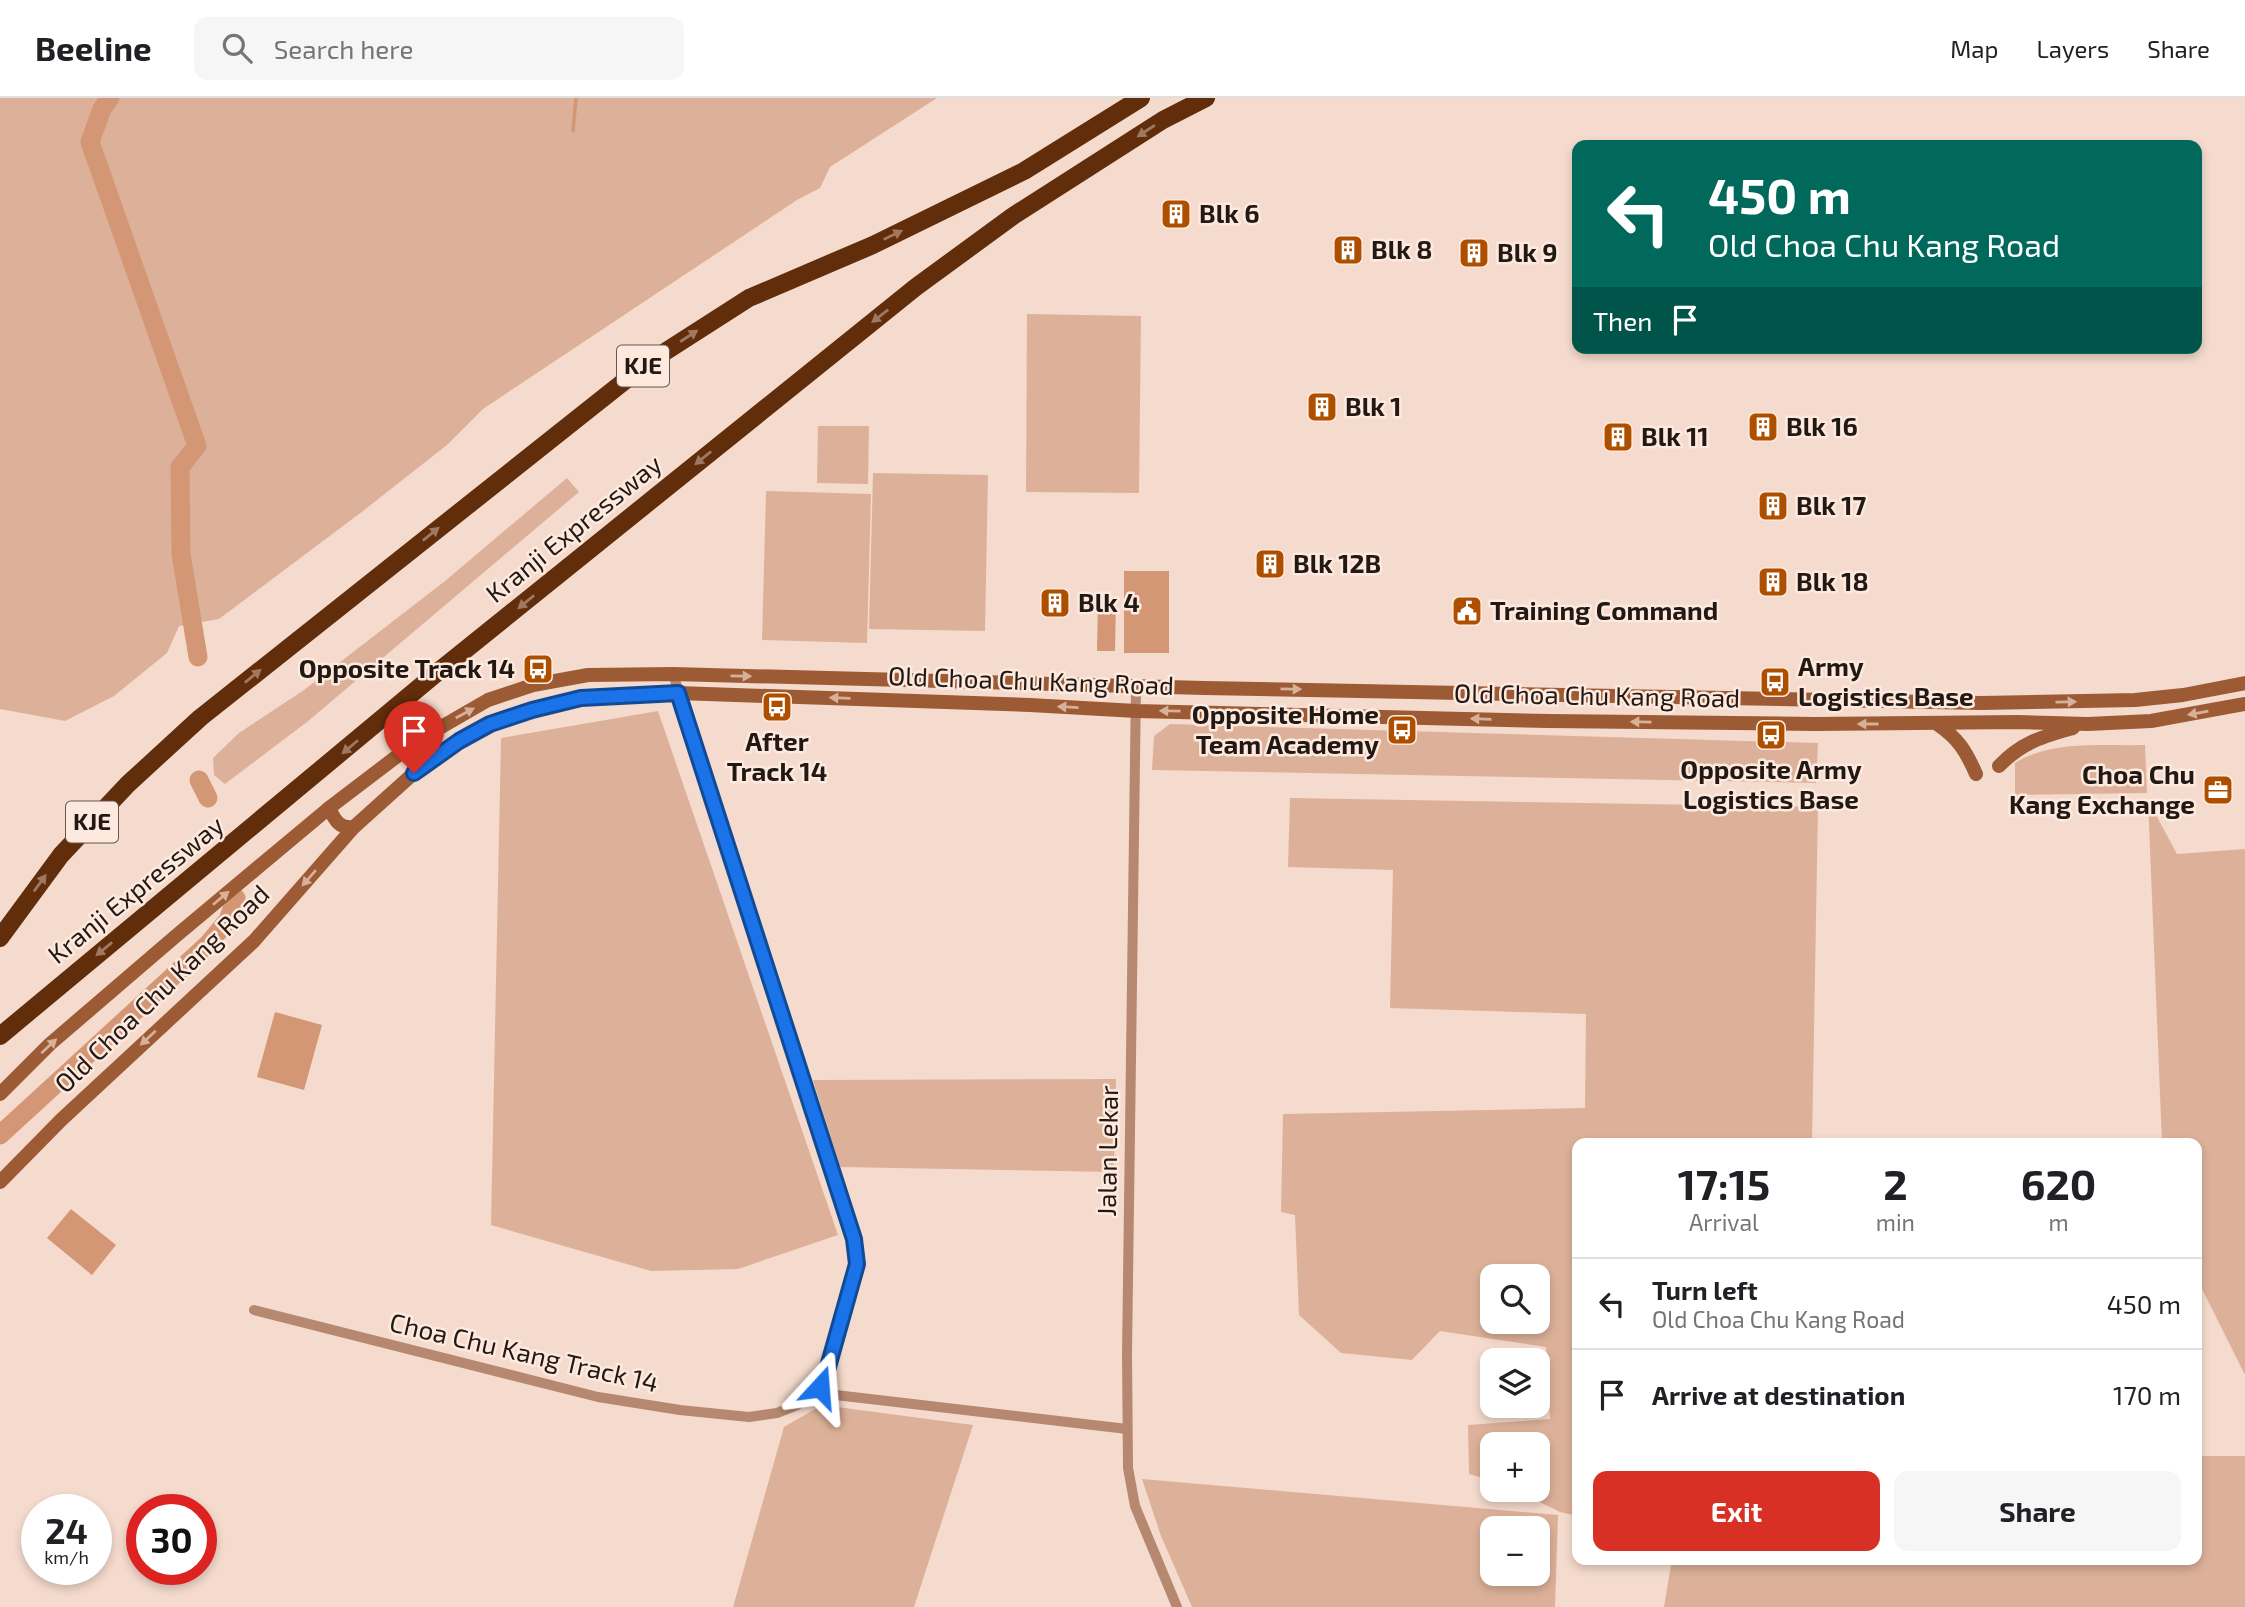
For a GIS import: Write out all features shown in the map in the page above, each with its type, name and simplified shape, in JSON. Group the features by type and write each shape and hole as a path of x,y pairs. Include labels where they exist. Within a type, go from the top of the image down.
{"highway":[{"name":"Kranji Expressway","path":"0,938 61,855 128,784 200,718 646,364 749,298 873,245 1024,171 1141,98"},
{"name":"Kranji Expressway","path":"4,1033 439,671 916,287 1013,216 1163,120 1206,98"},
{"path":"0,1049 4,1033"}],"main road":[{"name":"Old Choa Chu Kang Road","path":"0,1094 50,1044 329,808 417,741 488,700 533,685 588,675 673,674 1534,695 1997,703 2135,700 2183,695 2245,683"},
{"name":"Old Choa Chu Kang Road","path":"0,1182 61,1120 254,941 354,827 423,767 459,741 490,724 581,698 678,693 1136,711 1549,721 1937,723 2151,721 2245,704"},
{"path":"1534,695 1548,708 1549,721"},
{"path":"1937,723 1955,736 1976,774"},
{"path":"1999,766 2013,751 2036,738 2088,723"},
{"path":"329,808 341,826 354,827"}],"street":[{"path":"673,674 854,1239 857,1264 820,1387 827,1394 1127,1429"},
{"name":"Jalan Lekar","path":"1136,686 1131,946 1128,1468 1135,1506 1177,1607"},
{"name":"Choa Chu Kang Track 14","path":"254,1310 598,1397 680,1410 749,1417 777,1413 797,1405 820,1387"}],"shaded area":[{"path":"0,98 937,98 830,167 820,188 797,200 483,409 447,445 219,619 179,626 167,653 114,696 65,721 0,709"},
{"path":"1027,314 1141,316 1139,493 1026,492"},
{"path":"818,426 869,426 868,484 817,483"},
{"path":"873,473 988,475 985,631 869,629"},
{"path":"567,478 579,492 307,722 225,784 214,775 213,758 239,733 304,690 445,581"},
{"path":"766,491 871,494 867,643 762,640"},
{"path":"1124,571 1169,571 1169,653 1124,653"},
{"path":"1098,599 1116,599 1115,651 1097,651"},
{"path":"658,711 838,1235 738,1269 651,1271 491,1225 501,738"},
{"path":"1170,724 1818,743 1816,783 1152,770 1154,736"},
{"path":"2145,745 2147,793 2015,795 2015,763 2029,756 2061,747"},
{"path":"1290,798 1818,807 1812,1138 1572,1138 1572,1515 1540,1502 1550,1502 1550,1432 1480,1432 1480,1477 1469,1474 1468,1425 1550,1419 1550,1348 1440,1331 1412,1360 1341,1353 1299,1315 1295,1215 1281,1212 1283,1114 1585,1108 1586,1014 1390,1008 1393,870 1288,867"},
{"path":"2148,800 2177,854 2245,849 2245,1375 2202,1289 2202,1138 2162,1138"},
{"path":"275,1012 322,1025 304,1090 257,1077"},
{"path":"1116,1079 1114,1172 840,1167 813,1080"},
{"path":"71,1209 116,1245 92,1275 47,1238"},
{"path":"822,1405 973,1425 914,1607 733,1607 784,1427"},
{"path":"2202,1456 2245,1456 2245,1607 1664,1607 1671,1565 2202,1565"},
{"path":"1142,1479 1558,1515 1555,1607 1192,1607 1161,1536"}],"waterway":[{"path":"110,98 102,109 90,142 197,446 180,467 181,554 198,657"},
{"path":"573,131 576,98"},
{"path":"199,780 208,798"},
{"path":"0,1135 208,944 228,920 236,898"}],"place":[{"name":"Blk 6","path":"1176,214"},
{"name":"Blk 8","path":"1348,250"},
{"name":"Blk 9","path":"1474,253"},
{"name":"Blk 1","path":"1322,407"},
{"name":"Blk 16","path":"1763,427"},
{"name":"Blk 11","path":"1618,437"},
{"name":"Blk 17","path":"1773,506"},
{"name":"Blk 12B","path":"1270,564"},
{"name":"Blk 18","path":"1773,582"},
{"name":"Blk 4","path":"1055,603"},
{"name":"Training Command","path":"1467,611"},
{"name":"Opposite Track 14","path":"538,669"},
{"name":"Army Logistics Base","path":"1775,682"},
{"name":"After Track 14","path":"777,707"},
{"name":"Opposite Home Team Academy","path":"1402,730"},
{"name":"Opposite Army Logistics Base","path":"1771,735"},
{"name":"Choa Chu Kang Exchange","path":"2218,790"}],"route":[{"path":"414,773 459,741 490,724 532,710 581,698 678,693 854,1239 857,1264 820,1387"}]}
